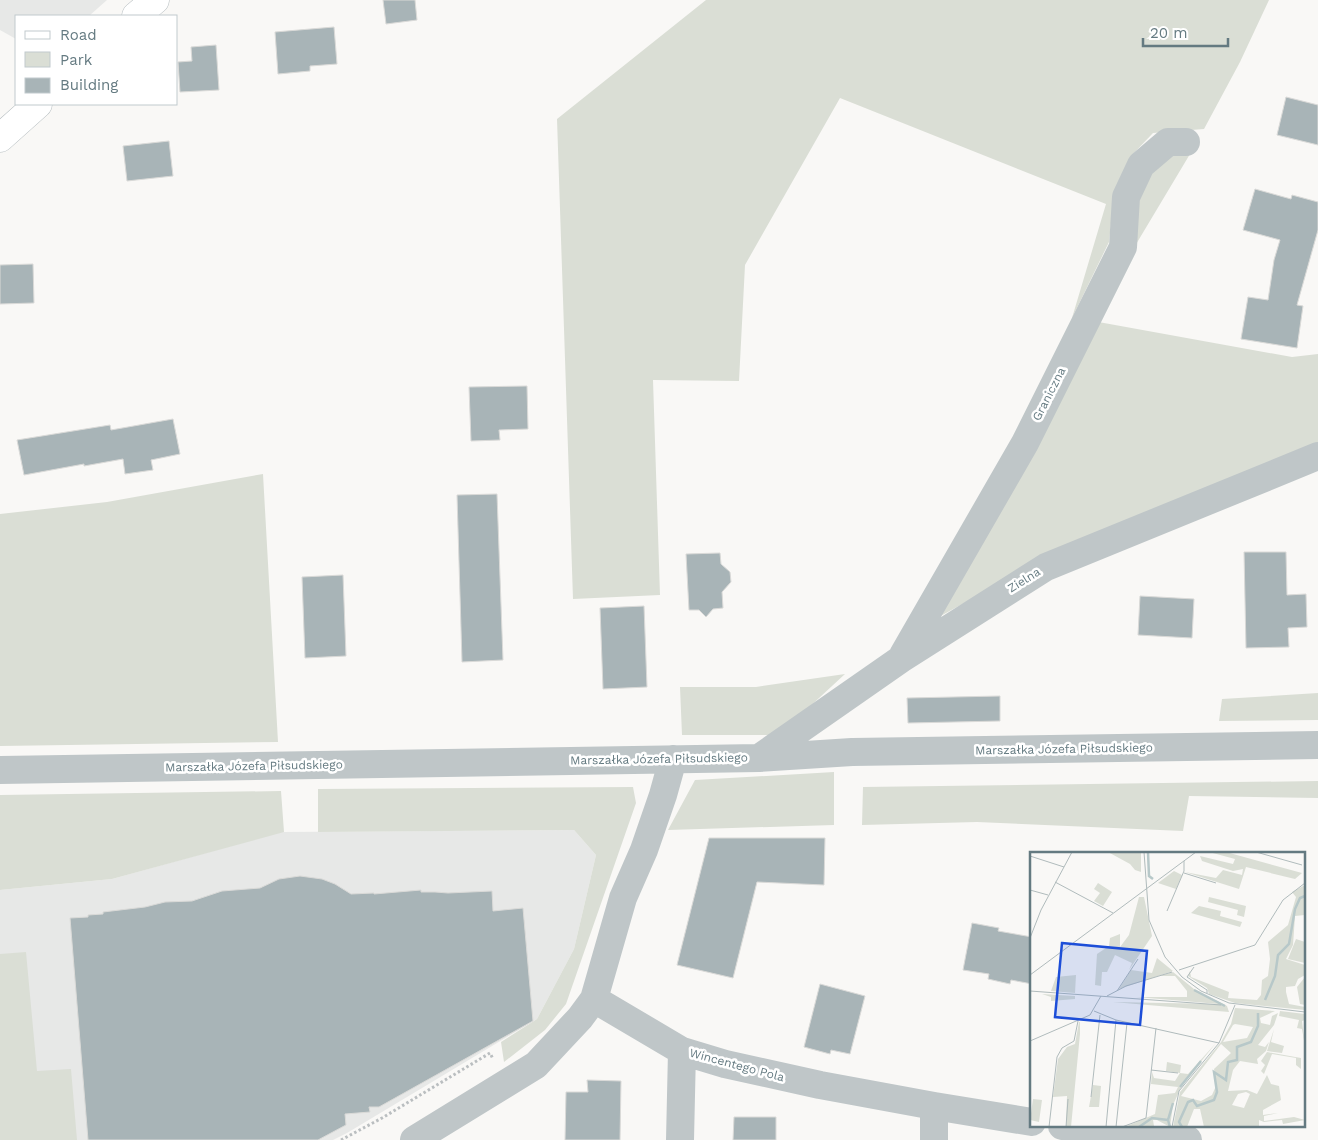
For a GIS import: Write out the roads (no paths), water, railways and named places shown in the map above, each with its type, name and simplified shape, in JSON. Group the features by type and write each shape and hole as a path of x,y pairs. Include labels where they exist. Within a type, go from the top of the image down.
{"main road":[{"path":"137,15 155,0"},
{"path":"0,138 37,105"}],"street":[{"name":"Graniczna","path":"900,659 1025,443 1123,247 1126,198 1141,165 1168,142 1186,142"},
{"name":"Zielna","path":"759,758 900,659 1046,566 1318,456"},
{"name":"Marszałka Józefa Piłsudskiego","path":"0,770 759,758 852,752 1318,745"},
{"path":"414,1140 536,1065 580,1018 594,999 623,898 644,850 663,795 673,758"},
{"name":"Wincentego Pola","path":"594,999 682,1051 724,1064 934,1106 1030,1122"},
{"path":"680,1140 682,1051"},
{"path":"934,1106 934,1140"},
{"path":"1070,1128 1103,1136 1188,1140"}]}
